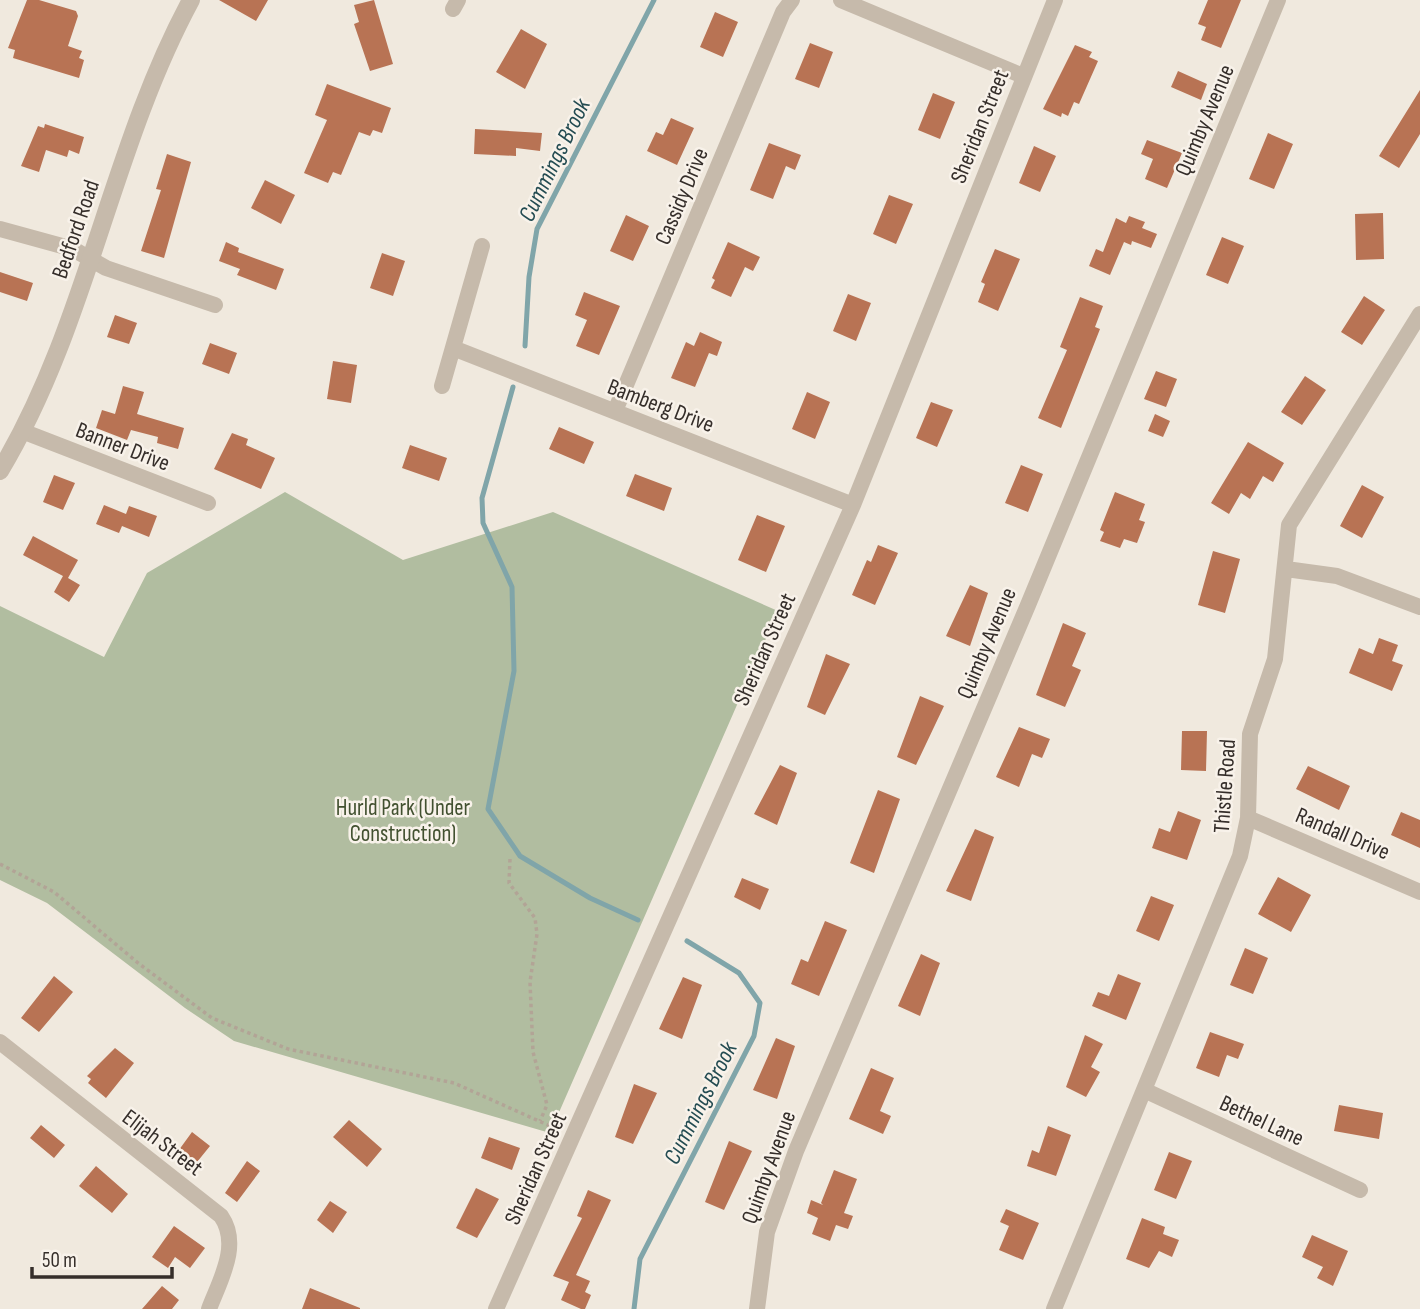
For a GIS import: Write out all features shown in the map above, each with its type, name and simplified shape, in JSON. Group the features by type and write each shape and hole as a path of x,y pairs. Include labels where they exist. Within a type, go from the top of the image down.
{"street":[{"name":"Bedford Road","path":"0,471 22,431 55,357 147,92 191,0"},
{"name":"Cassidy Drive","path":"615,411 783,12 792,0"},
{"path":"841,0 1023,76"},
{"name":"Sheridan Street","path":"496,1309 853,505 1055,0"},
{"name":"Quimby Avenue","path":"757,1309 767,1232 796,1151 1033,592 1278,0"},
{"path":"0,229 76,250 106,268 215,305"},
{"path":"442,386 482,246"},
{"name":"Thistle Road","path":"1054,1309 1235,870 1248,818 1250,734 1275,659 1286,569 1286,541 1292,518 1420,314"},
{"name":"Bamberg Drive","path":"453,348 853,505"},
{"name":"Banner Drive","path":"22,431 208,503"},
{"path":"1286,569 1337,576 1420,607"},
{"name":"Randall Drive","path":"1248,818 1420,892"},
{"name":"Elijah Street","path":"0,1042 221,1216 229,1229 231,1244 209,1309"},
{"name":"Bethel Lane","path":"1144,1090 1360,1190"}],"path":[{"path":"510,859 509,883 535,918 537,934 530,982 533,1052 547,1105 540,1121"},
{"path":"0,864 54,892 155,977 212,1018 288,1049 454,1083 573,1137"}],"green space":[{"name":"Hurld Park (Under Construction)","path":"285,492 403,560 553,512 778,611 550,1133 234,1041 185,1008 47,903 0,880 0,606 104,657 147,573"}],"building":[{"path":"27,0 39,0 76,11 78,16 68,46 82,51 79,58 84,60 79,78 13,58 15,50 8,48"},
{"path":"219,0 268,0 256,21"},
{"path":"374,0 393,64 370,71 354,24 359,22 354,5"},
{"path":"1208,0 1241,0 1221,48 1201,40 1206,27 1198,24"},
{"path":"715,12 738,22 723,57 700,47"},
{"path":"521,29 547,44 525,89 496,72"},
{"path":"810,43 833,52 819,88 795,79"},
{"path":"1075,45 1092,52 1089,57 1098,61 1079,104 1074,102 1068,116 1062,113 1061,117 1043,109"},
{"path":"1178,71 1207,84 1201,100 1171,87"},
{"path":"327,84 391,108 382,133 373,130 370,136 359,132 341,175 333,172 328,183 304,173 327,120 315,115"},
{"path":"1420,90 1420,134 1399,168 1379,156"},
{"path":"933,93 955,102 940,139 918,130"},
{"path":"671,118 694,128 677,165 647,151 656,132 663,135"},
{"path":"45,124 84,137 79,154 69,150 67,157 46,150 39,172 21,166 38,126 44,128"},
{"path":"475,129 542,133 540,151 516,148 516,156 474,154"},
{"path":"1268,133 1293,144 1274,189 1249,179"},
{"path":"1147,140 1182,153 1167,188 1145,179 1153,159 1141,154"},
{"path":"769,143 801,155 795,170 786,166 773,199 750,190"},
{"path":"1034,146 1056,156 1040,192 1019,183"},
{"path":"167,154 191,162 164,258 141,251 161,190 156,189"},
{"path":"265,180 295,195 281,224 251,208"},
{"path":"889,195 913,204 896,244 873,234"},
{"path":"1383,213 1384,259 1356,260 1355,214"},
{"path":"626,215 649,226 633,261 610,251"},
{"path":"1129,216 1145,222 1142,228 1157,234 1151,248 1132,241 1131,245 1124,242 1110,275 1089,266 1096,249 1103,252 1116,218 1126,223"},
{"path":"1222,237 1244,246 1228,284 1206,275"},
{"path":"226,242 239,248 238,252 284,269 276,290 237,275 240,269 219,261"},
{"path":"728,242 760,257 753,271 745,267 731,297 711,288 715,280 712,278"},
{"path":"995,249 1020,259 998,311 978,302 985,284 981,282"},
{"path":"382,253 405,261 393,296 370,288"},
{"path":"0,272 33,283 27,301 0,292"},
{"path":"584,292 620,306 599,355 576,346 587,320 575,315"},
{"path":"848,294 871,303 856,341 833,331"},
{"path":"1364,296 1385,310 1362,345 1341,332"},
{"path":"1080,297 1103,306 1095,327 1100,329 1061,428 1038,418 1067,350 1060,347"},
{"path":"115,315 137,323 129,344 107,337"},
{"path":"700,332 722,342 717,356 709,353 695,387 671,378 686,342 694,346"},
{"path":"210,343 237,353 229,374 202,364"},
{"path":"333,361 357,365 351,403 327,399"},
{"path":"1156,371 1177,379 1166,407 1144,399"},
{"path":"1305,376 1326,390 1302,425 1281,412"},
{"path":"123,386 144,392 137,414 184,428 178,449 157,443 158,437 131,430 127,440 96,428 102,410 115,414"},
{"path":"807,392 830,402 815,439 792,429"},
{"path":"931,402 953,410 937,447 916,438"},
{"path":"1155,414 1170,421 1163,437 1148,431"},
{"path":"559,427 594,442 584,464 549,449"},
{"path":"232,433 248,439 246,445 275,458 261,489 214,469"},
{"path":"1248,442 1284,463 1273,482 1263,476 1250,499 1241,493 1229,514 1211,503"},
{"path":"410,445 447,458 439,481 402,468"},
{"path":"1021,465 1043,474 1028,512 1005,503"},
{"path":"635,474 672,488 664,511 626,496"},
{"path":"54,475 75,483 63,510 43,502"},
{"path":"1362,485 1384,497 1362,538 1340,526"},
{"path":"1115,492 1145,504 1139,520 1145,522 1137,543 1124,539 1120,548 1100,541 1104,532 1100,530"},
{"path":"104,505 126,514 129,506 157,516 149,537 122,526 119,533 96,524"},
{"path":"757,515 785,526 766,572 738,560"},
{"path":"33,536 78,560 68,578 80,585 69,602 54,592 63,576 23,555"},
{"path":"878,545 898,553 875,605 852,595 867,560 871,562"},
{"path":"1213,551 1240,559 1225,613 1198,605"},
{"path":"970,585 988,593 970,646 946,636"},
{"path":"1063,623 1086,633 1072,666 1081,670 1065,707 1036,695"},
{"path":"1379,638 1398,645 1392,661 1403,665 1392,691 1349,673 1359,648 1373,654"},
{"path":"826,654 850,664 825,715 807,707"},
{"path":"920,696 944,706 916,765 897,757"},
{"path":"1019,727 1050,739 1042,758 1032,754 1019,787 996,777"},
{"path":"1182,731 1207,731 1206,771 1181,770"},
{"path":"780,765 797,773 777,825 754,814"},
{"path":"1308,766 1350,786 1339,810 1296,789"},
{"path":"878,790 900,799 874,873 850,863"},
{"path":"1178,811 1201,820 1187,860 1152,848 1159,828 1170,832"},
{"path":"1401,812 1420,820 1420,848 1391,835"},
{"path":"975,829 994,837 971,901 946,891"},
{"path":"1278,877 1311,895 1291,932 1258,914"},
{"path":"742,878 769,889 760,910 734,897"},
{"path":"1151,896 1174,905 1159,941 1136,931"},
{"path":"825,921 847,930 819,996 791,984 801,959 808,962"},
{"path":"1245,948 1268,958 1253,994 1230,985"},
{"path":"921,954 940,963 920,1016 898,1006"},
{"path":"1118,974 1141,983 1126,1020 1092,1006 1098,992 1109,996"},
{"path":"54,976 73,992 39,1032 21,1018"},
{"path":"683,977 702,985 682,1039 659,1029"},
{"path":"1210,1032 1244,1044 1238,1059 1227,1055 1219,1077 1196,1068"},
{"path":"1085,1035 1103,1044 1091,1067 1100,1072 1086,1097 1066,1087"},
{"path":"776,1038 795,1046 777,1099 753,1090"},
{"path":"115,1048 134,1063 106,1098 88,1083 91,1079 87,1076"},
{"path":"871,1068 894,1078 880,1111 891,1116 883,1134 849,1119"},
{"path":"634,1084 657,1093 633,1144 615,1137"},
{"path":"1339,1105 1383,1113 1379,1139 1334,1131"},
{"path":"349,1120 382,1149 367,1167 333,1137"},
{"path":"41,1125 65,1145 54,1158 30,1138"},
{"path":"1048,1126 1071,1135 1056,1176 1027,1166 1032,1150 1039,1153"},
{"path":"192,1132 210,1146 193,1167 176,1154"},
{"path":"489,1137 520,1148 512,1170 481,1158"},
{"path":"729,1141 752,1151 724,1210 705,1202"},
{"path":"1169,1152 1192,1161 1176,1199 1154,1190"},
{"path":"247,1161 260,1171 237,1202 225,1193"},
{"path":"96,1166 128,1194 112,1213 79,1186"},
{"path":"834,1170 857,1179 844,1213 853,1216 848,1229 836,1225 830,1241 812,1234 818,1218 807,1213 811,1200 823,1205 821,1203"},
{"path":"476,1188 499,1199 477,1238 456,1228"},
{"path":"588,1190 611,1200 576,1275 590,1281 585,1292 591,1295 585,1309 581,1309 561,1300 569,1282 553,1276 582,1218 577,1216"},
{"path":"330,1201 347,1212 333,1233 317,1220"},
{"path":"1006,1209 1039,1223 1023,1260 999,1250 1009,1226 1000,1222"},
{"path":"1142,1218 1165,1227 1163,1234 1179,1240 1172,1257 1159,1251 1149,1268 1126,1259"},
{"path":"174,1226 205,1248 190,1268 175,1257 168,1268 152,1257"},
{"path":"1312,1235 1348,1251 1333,1286 1317,1278 1323,1267 1302,1257"},
{"path":"162,1286 179,1300 172,1309 142,1309"},
{"path":"310,1288 360,1308 360,1309 302,1309"}],"waterway":[{"name":"Cummings Brook","path":"525,346 529,277 537,229 654,0"},
{"name":"Cummings Brook","path":"513,387 482,498 483,523 512,587 514,671 488,809 520,856 590,898 638,920"},
{"name":"Cummings Brook","path":"634,1309 640,1259 754,1036 760,1003 739,973 687,941"}]}
